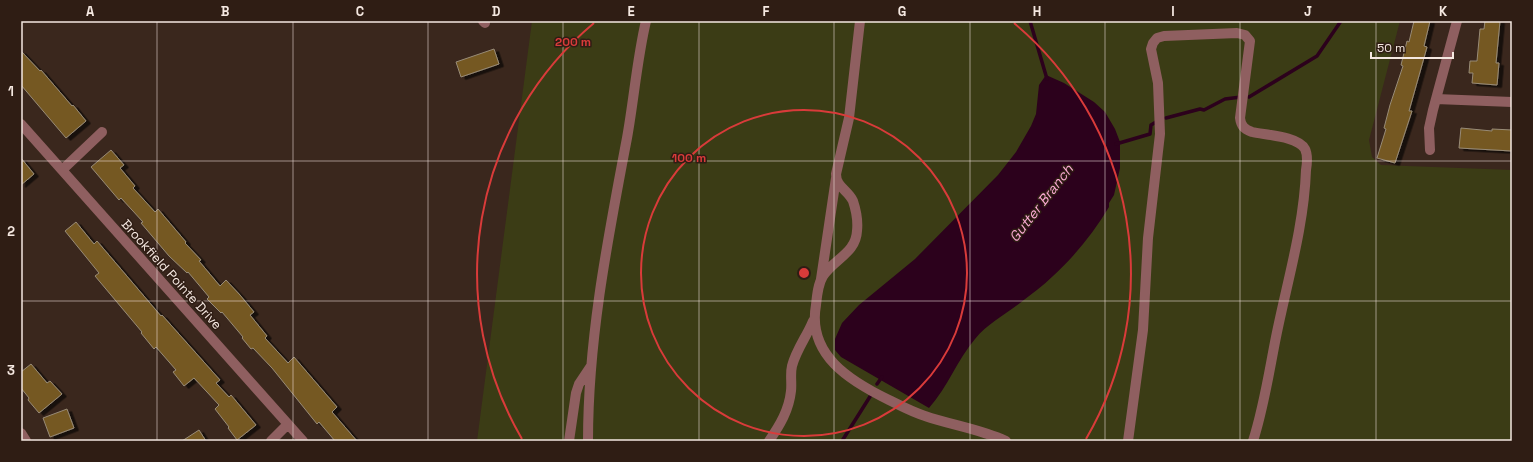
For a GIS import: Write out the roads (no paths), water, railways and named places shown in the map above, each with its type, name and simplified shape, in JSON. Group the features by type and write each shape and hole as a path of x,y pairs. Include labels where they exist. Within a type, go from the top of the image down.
{"street":[{"path":"769,441 782,423 786,414 790,396 792,366 814,318 836,178 849,118 860,21"},
{"path":"1430,150 1429,128 1457,21"},
{"path":"588,441 595,324 606,250 632,113 645,22"},
{"path":"1128,441 1143,330 1148,238 1160,134 1158,83 1151,49 1157,38 1164,36 1237,32 1245,35 1250,41 1240,118 1241,125 1246,130 1252,132 1291,139 1298,142 1306,149 1307,158 1306,193 1294,261 1276,336 1264,403 1253,441"},
{"path":"1436,99 1512,102"},
{"name":"Brookfield Pointe Drive","path":"21,124 303,441"},
{"path":"62,170 102,132"},
{"path":"820,282 831,267 851,248 855,241 857,232 853,201 839,186 836,178"},
{"path":"814,318 816,336 821,346 829,359 852,380 868,390 906,409 1006,441"},
{"path":"569,441 576,393 579,384 592,364"},
{"path":"271,441 288,424"},
{"path":"21,433 26,441"}],"water":[{"path":"1046,75 1064,83 1094,102 1105,112 1115,129 1120,142 1120,168 1114,195 1109,203 1109,207 1097,226 1069,260 1045,283 991,324 975,339 936,400 929,408 841,357 835,350 835,339 842,323 859,305 915,259 998,175 1016,152 1031,126 1036,114 1039,85"}],"waterway":[{"name":"Gutter Branch","path":"1030,21 1047,79"},
{"path":"1249,97 1317,56 1341,21"},
{"path":"1166,118 1200,109 1204,110 1225,99 1241,97"},
{"path":"1116,144 1150,134 1151,125 1156,122"},
{"name":"Gutter Branch","path":"877,384 882,377"},
{"name":"Gutter Branch","path":"842,441 871,395"}]}
